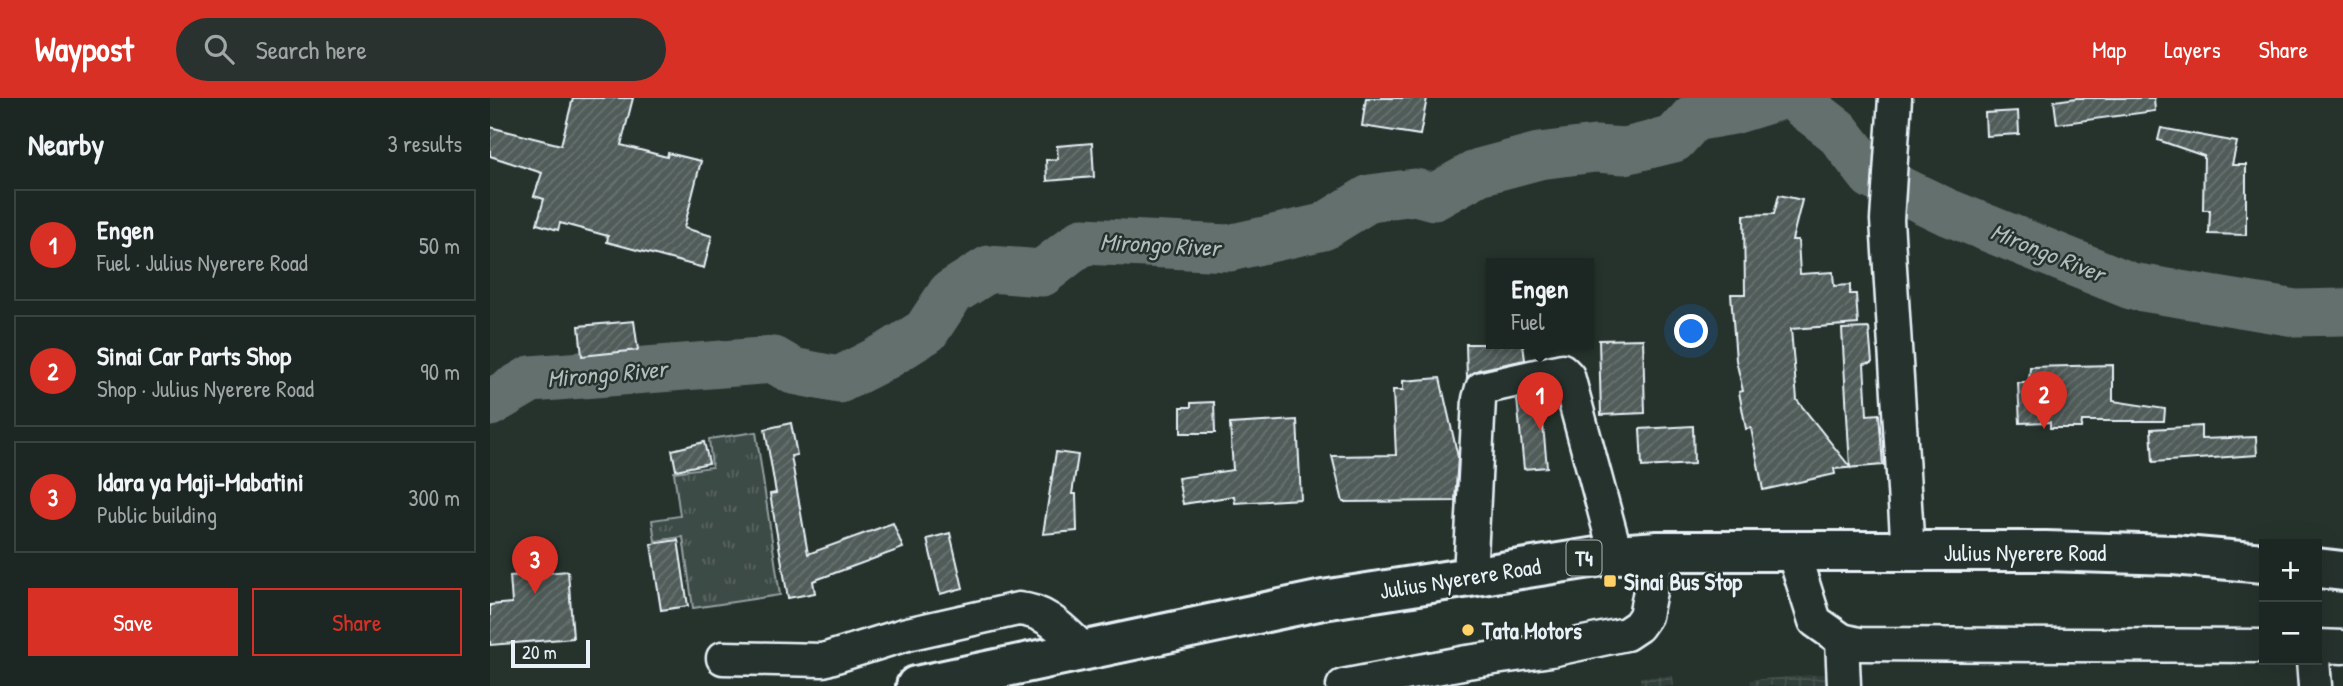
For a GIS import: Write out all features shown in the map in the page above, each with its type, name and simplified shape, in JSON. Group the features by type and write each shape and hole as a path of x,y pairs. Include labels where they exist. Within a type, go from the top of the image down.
{"highway":[{"name":"Julius Nyerere Road","path":"925,685 1323,600 1616,554 1658,551 2046,551 2148,554 2259,563"},
{"path":"2322,569 2343,571"}],"street":[{"path":"1894,110 1887,220 1908,552"},
{"path":"1471,576 1479,399 1482,388 1562,370 1568,376 1616,554"},
{"path":"1343,686 1467,662 1551,650 1626,634 1638,626 1645,616 1658,551"},
{"path":"1793,552 1815,621 1842,640 1859,644 2259,646"},
{"path":"723,658 823,660 908,634 1018,608 1033,610 1048,617 1085,651"},
{"path":"1842,640 1844,686"},
{"path":"2322,646 2343,647"},
{"path":"2313,665 2315,686"}],"shaded area":[{"path":"1834,673 1834,686 1750,686 1751,680"},
{"path":"1673,676 1674,686 1640,686 1640,677"}],"green space":[{"path":"756,432 780,595 693,608 683,537 655,541 652,520 680,516 674,472 712,467 709,439"}],"building":[{"path":"573,98 633,98 621,145 667,157 668,153 701,161 684,228 712,236 704,268 607,242 608,236 560,223 558,230 537,224 544,199 534,196 542,173 490,156 490,127 561,145"},
{"path":"1366,98 1427,98 1420,135 1362,126"},
{"path":"2077,98 2154,98 2155,111 2057,124 2054,101"},
{"path":"2018,111 2019,134 1986,136 1985,113"},
{"path":"2161,128 2237,142 2232,165 2246,165 2246,235 2209,234 2210,210 2203,210 2204,156 2158,140"},
{"path":"1092,143 1094,177 1047,181 1046,160 1058,159 1057,146"},
{"path":"1779,195 1802,200 1792,240 1798,240 1800,274 1833,272 1834,286 1850,285 1850,294 1856,294 1858,324 1791,329 1797,400 1850,467 1842,329 1869,328 1872,363 1864,364 1867,415 1879,414 1883,465 1834,469 1835,474 1763,490 1751,428 1746,429 1739,392 1743,391 1736,360 1731,294 1745,294 1744,215 1774,214"},
{"path":"634,321 638,350 582,356 579,326"},
{"path":"1643,339 1645,413 1601,415 1599,340"},
{"path":"1466,344 1486,344 1486,349 1524,349 1525,360 1478,370 1467,378"},
{"path":"2113,365 2113,401 2165,409 2164,421 2082,421 2081,428 2050,428 2050,422 2020,423 2018,383 2029,383 2030,367"},
{"path":"1440,378 1458,457 1455,501 1343,502 1332,456 1396,455 1393,390 1403,390 1403,381"},
{"path":"1540,394 1547,467 1524,469 1517,399"},
{"path":"1214,402 1215,433 1181,433 1181,407 1191,407 1191,403"},
{"path":"1297,420 1301,499 1235,503 1234,496 1183,504 1178,478 1233,470 1230,424"},
{"path":"791,423 797,455 791,456 808,554 893,523 903,548 813,581 815,593 788,598 770,494 776,493 765,429"},
{"path":"1693,426 1694,464 1642,467 1640,429"},
{"path":"2201,426 2201,439 2256,437 2257,455 2153,462 2151,429"},
{"path":"704,442 709,463 676,470 672,450"},
{"path":"1056,452 1078,455 1072,494 1076,494 1077,531 1043,534"},
{"path":"950,533 963,588 940,594 927,539"},
{"path":"678,540 688,606 661,610 651,544"},
{"path":"568,571 573,638 490,645 490,605 512,603 510,576"}],"waterway":[{"name":"Mirongo River","path":"490,403 531,379 774,360 793,371 839,380 888,355 926,331 951,293 989,269 1042,273 1083,241 1229,248 1323,227 1370,198 1415,192 1434,197 1479,172 1539,156 1595,149 1625,151 1674,139 1693,118 1733,111 1775,98"},
{"name":"Mirongo River","path":"1794,98 1837,131 1872,176 1945,211 2131,286 2295,313 2343,312"}],"place":[{"name":"Sinai Car Parts Shop","path":"2044,429"},
{"name":"Engen","path":"1540,430"},
{"name":"Sinai Bus Stop","path":"1610,581"},
{"name":"Idara ya Maji-Mabatini","path":"535,594"},
{"name":"Tata Motors","path":"1468,630"}]}
